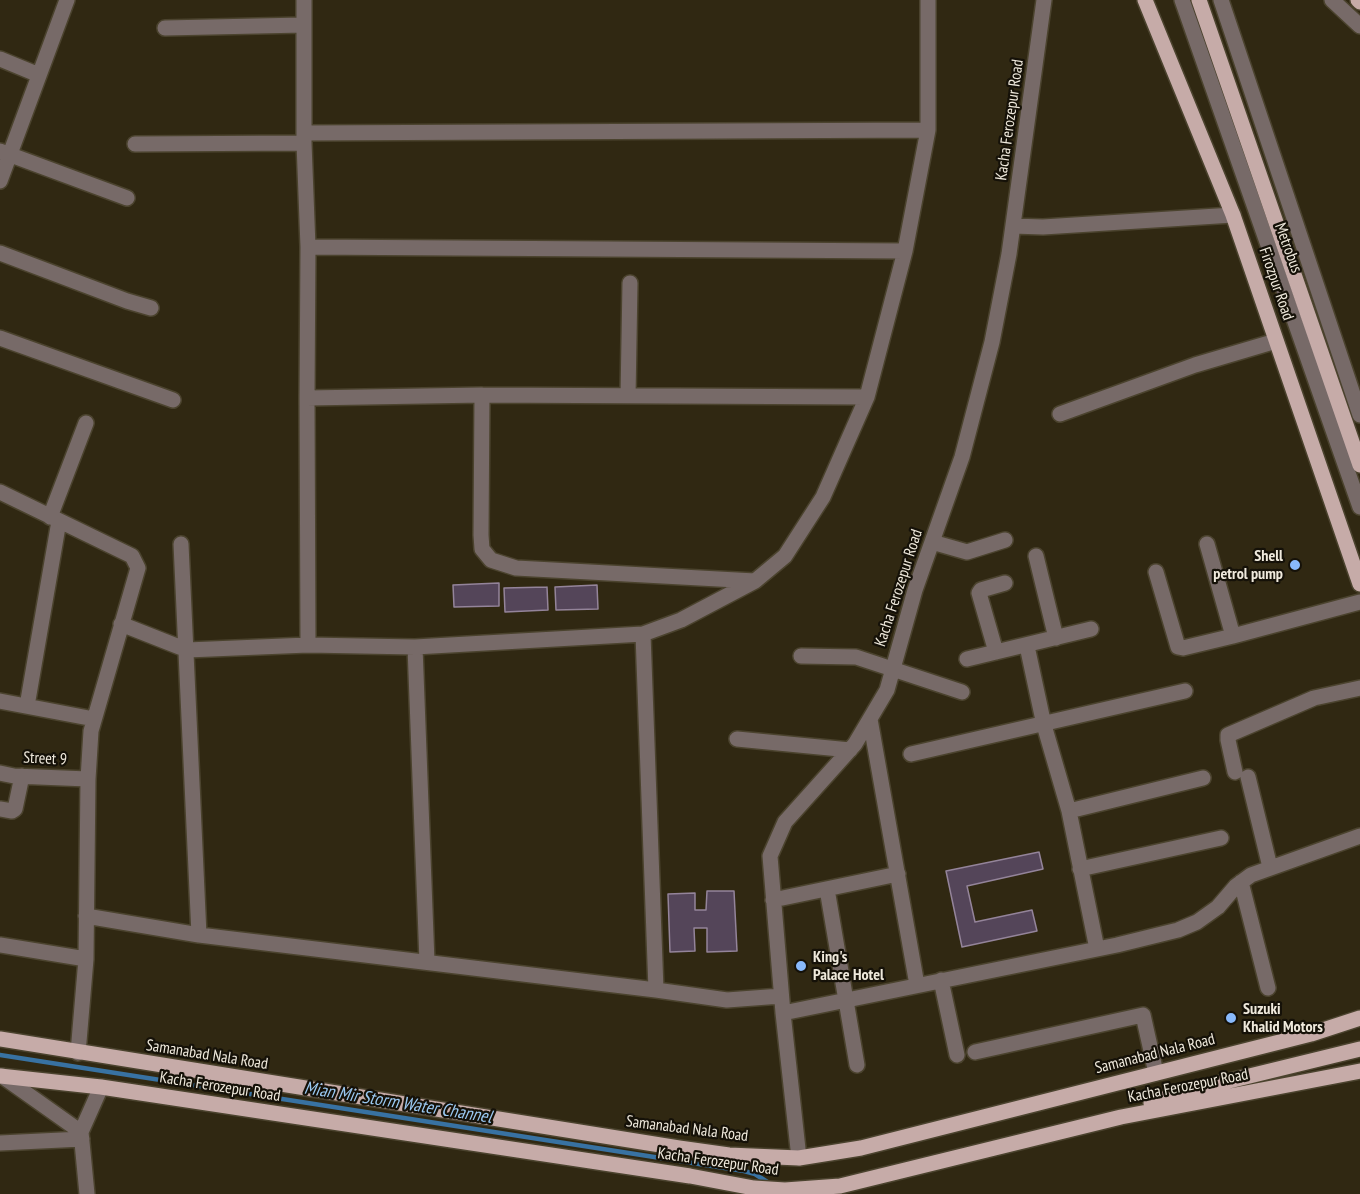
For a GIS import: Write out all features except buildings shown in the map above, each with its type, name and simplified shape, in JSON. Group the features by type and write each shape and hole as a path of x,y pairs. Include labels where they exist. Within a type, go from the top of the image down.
{"main road":[{"name":"Firozpur Road","path":"1145,0 1233,214 1360,584"},
{"path":"1155,0 1156,28"},
{"name":"Firozpur Road","path":"1199,0 1360,465"},
{"name":"Samanabad Nala Road","path":"0,1039 679,1148 729,1155 799,1158 861,1148 1311,1034 1360,1018"},
{"path":"1311,1034 1360,1029"},
{"path":"1121,1117 1184,1092 1360,1049"},
{"name":"Kacha Ferozepur Road","path":"1,1076 101,1087 754,1188 837,1190 1121,1117 1360,1071"}],"street":[{"path":"0,181 5,153 39,75 65,0"},
{"path":"304,0 304,138 308,247 308,645"},
{"path":"121,624 187,650 308,645 415,646 643,634 681,620 755,581 785,556 823,497 867,397 905,251 928,130 928,0"},
{"name":"Kacha Ferozepur Road","path":"799,1158 781,996 770,856 785,822 850,750 887,690 915,590 962,457 992,342 1013,226 1044,0"},
{"name":"Metrobus","path":"1182,0 1360,507"},
{"path":"1221,0 1360,415"},
{"path":"1332,0 1360,26"},
{"path":"165,28 303,25"},
{"path":"0,59 39,75"},
{"path":"135,144 304,138 928,130"},
{"path":"5,153 127,198"},
{"path":"1013,226 1043,227 1233,214"},
{"path":"308,247 905,251"},
{"path":"0,253 151,308"},
{"path":"628,396 630,283"},
{"path":"0,338 173,400"},
{"path":"1060,414 1195,365 1276,341"},
{"path":"307,398 482,395 867,397"},
{"path":"482,395 481,535 482,549 491,560 516,568 755,581"},
{"path":"27,706 55,519 86,423"},
{"path":"0,492 132,556 138,568 91,731 88,779 86,959 78,1053"},
{"path":"932,542 967,552 1005,540"},
{"path":"181,544 199,935"},
{"path":"1207,544 1233,636"},
{"path":"1036,556 1056,638"},
{"path":"1156,572 1178,647 1183,648 1360,602"},
{"path":"996,652 979,592 1005,584"},
{"path":"967,659 1091,629"},
{"path":"643,634 656,990"},
{"path":"415,646 427,962"},
{"path":"1027,646 1044,724 1069,811 1097,949"},
{"path":"801,656 856,657 962,692"},
{"path":"1270,867 1228,735 1314,698 1360,688"},
{"path":"911,754 1185,691"},
{"path":"0,701 94,719"},
{"path":"870,719 918,985"},
{"path":"737,739 850,750"},
{"name":"Street 9","path":"0,773 88,779"},
{"path":"0,809 12,811 15,808 22,776"},
{"path":"1069,811 1203,778"},
{"path":"783,1013 1097,949 1178,930 1197,922 1251,875 1360,836"},
{"path":"1080,869 1221,838"},
{"path":"773,900 897,874"},
{"path":"1241,882 1269,988"},
{"path":"827,889 857,1065"},
{"path":"86,916 199,935 727,1000 781,996"},
{"path":"0,945 86,959"},
{"path":"940,980 957,1055"},
{"path":"975,1052 1143,1014 1156,1072"},
{"path":"1,1076 82,1136"},
{"path":"87,1194 82,1136 101,1087"},
{"path":"0,1143 82,1136"},
{"path":"715,1181 740,1194"}],"waterway":[{"name":"Mian Mir Storm Water Channel","path":"0,1055 744,1171 755,1174 772,1185"}],"place":[{"name":"Shell petrol pump","path":"1295,565"},
{"name":"King's Palace Hotel","path":"801,966"},
{"name":"Suzuki Khalid Motors","path":"1231,1018"}]}
